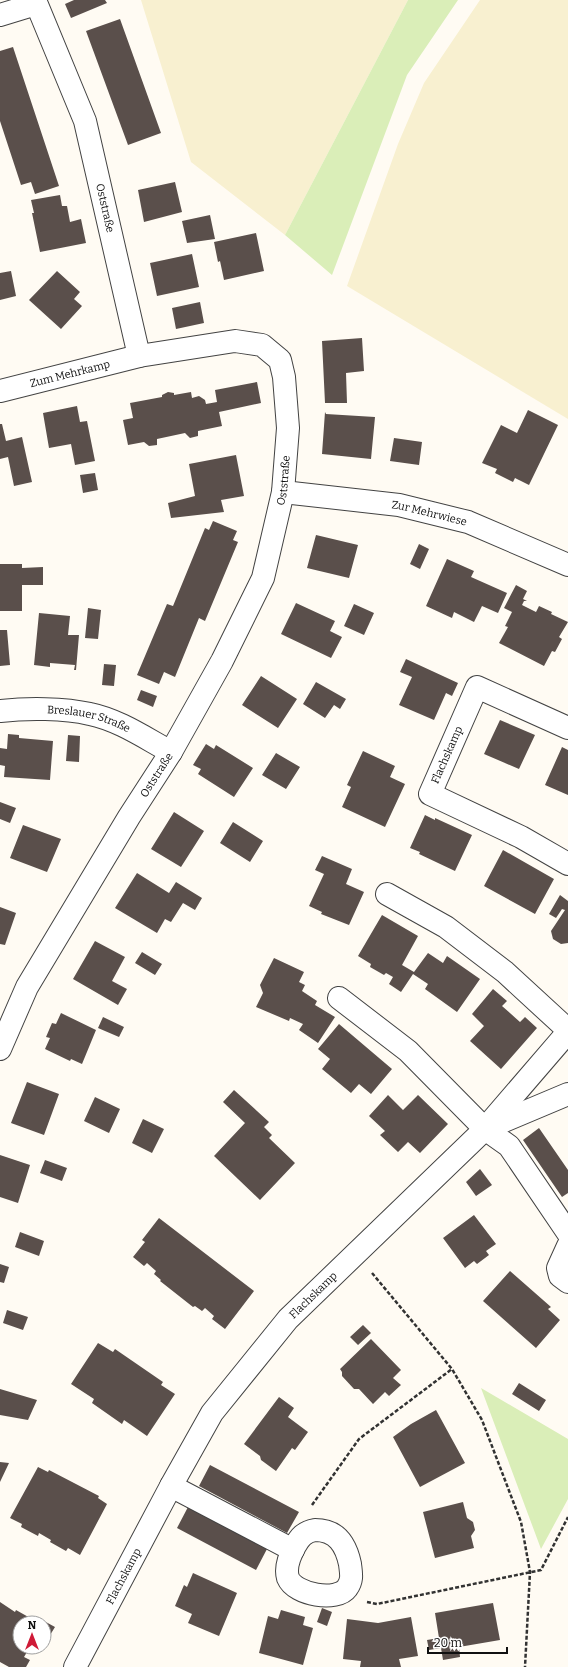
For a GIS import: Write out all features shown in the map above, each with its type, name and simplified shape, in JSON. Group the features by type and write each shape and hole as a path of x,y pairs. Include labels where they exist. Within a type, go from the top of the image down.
{"street":[{"path":"0,14 36,2"},
{"name":"Oststraße","path":"0,1049 27,987 129,817 171,752 222,661 263,578 283,492 288,428 284,377 280,360 262,344 235,340 139,356 85,121 36,2"},
{"name":"Zum Mehrkamp","path":"0,391 139,356"},
{"name":"Zur Mehrwiese","path":"283,492 399,505 468,522 568,565"},
{"name":"Flachskamp","path":"568,728 477,687 430,794 521,837 568,864"},
{"name":"Breslauer Straße","path":"0,711 17,709 52,710 90,714 126,727 171,752"},
{"path":"387,894 446,927 505,972 568,1031"},
{"path":"339,998 408,1051 485,1129 509,1146 568,1233"},
{"name":"Flachskamp","path":"75,1667 171,1486 212,1413 288,1319 485,1129 568,1031"},
{"name":"Flachskamp","path":"485,1129 568,1094"},
{"path":"568,1246 561,1258 558,1268 560,1276 568,1282"},
{"path":"171,1486 293,1550"},
{"path":"323,1530 332,1533 339,1538 345,1546 352,1576 350,1584 344,1592 334,1596 314,1594 296,1588 289,1579 287,1566 293,1550 300,1537 307,1532 323,1530"}],"path":[{"path":"356,1254 452,1369 482,1420 521,1522 530,1572 525,1667"},
{"path":"315,1530 311,1506 359,1439 452,1369"},
{"path":"344,1592 359,1600 377,1604 541,1570 568,1517"}],"shaded area":[{"path":"141,0 408,0 285,235 191,162"},
{"path":"480,0 568,0 568,419 347,286 398,144 424,83"}],"green space":[{"path":"408,0 458,0 407,75 332,275 285,235"},
{"path":"481,1388 568,1439 568,1499 541,1549"}],"building":[{"path":"74,0 105,0 107,3 71,18 65,4"},
{"path":"120,19 161,133 128,145 86,31"},
{"path":"13,47 59,186 35,194 31,182 21,185 0,121 0,51"},
{"path":"175,182 182,212 144,222 138,190"},
{"path":"60,195 62,206 67,206 70,222 81,219 86,243 40,252 32,213 34,213 31,200"},
{"path":"210,215 215,239 187,243 182,221"},
{"path":"256,233 264,271 224,280 220,261 218,262 214,242"},
{"path":"192,254 199,287 157,296 150,263"},
{"path":"11,271 16,296 0,300 0,273"},
{"path":"57,271 80,292 74,299 82,306 61,329 29,300"},
{"path":"200,302 204,323 176,329 172,308"},
{"path":"362,338 364,371 346,373 347,403 325,403 322,341"},
{"path":"257,382 261,403 219,412 222,426 198,431 198,436 190,438 185,433 157,439 157,445 149,446 144,442 128,445 123,420 133,418 130,403 162,397 162,395 168,392 174,393 174,395 191,392 192,398 199,396 205,400 206,404 217,402 215,390"},
{"path":"77,406 80,422 87,421 95,461 75,465 71,444 49,448 43,413"},
{"path":"528,410 558,425 529,485 515,478 513,482 495,473 497,469 482,463 501,425 517,433"},
{"path":"325,412 326,414 375,417 371,459 322,454"},
{"path":"0,424 2,424 6,441 22,437 32,482 14,486 8,457 0,459"},
{"path":"394,438 422,442 419,465 390,461"},
{"path":"236,455 244,496 221,500 224,512 171,518 168,503 195,496 189,464"},
{"path":"95,473 98,490 83,493 80,475"},
{"path":"213,521 237,531 233,540 238,542 205,621 199,618 175,677 164,672 159,684 137,675 167,604 173,606 205,528 209,530"},
{"path":"316,535 358,545 349,578 307,568"},
{"path":"419,544 429,549 420,569 410,564"},
{"path":"447,559 474,571 471,577 507,593 498,613 482,606 474,622 454,612 452,618 426,606"},
{"path":"0,564 22,564 22,568 43,567 43,585 22,585 22,611 0,611"},
{"path":"516,585 527,591 523,599 527,601 524,601 522,605 536,612 539,606 552,612 551,614 568,622 559,637 562,639 555,652 552,651 544,666 499,643 508,627 505,626 512,612 504,608"},
{"path":"296,603 335,621 330,631 342,637 331,658 281,634"},
{"path":"354,604 374,613 364,635 344,626"},
{"path":"88,608 101,610 98,639 85,638"},
{"path":"39,613 70,616 68,635 79,635 76,670 74,670 75,665 50,663 50,667 34,665"},
{"path":"0,630 7,630 10,665 0,666"},
{"path":"406,659 458,683 452,696 446,693 434,720 399,705 412,677 400,672"},
{"path":"104,664 116,665 114,686 102,685"},
{"path":"261,676 297,699 278,728 242,705"},
{"path":"316,682 346,699 340,709 334,705 325,718 303,704"},
{"path":"141,690 157,696 153,707 137,700"},
{"path":"500,720 535,735 519,769 484,754"},
{"path":"8,734 19,735 19,738 53,741 50,780 4,777 5,766 0,765 0,748 7,749"},
{"path":"68,735 80,736 79,762 66,761"},
{"path":"206,744 214,749 216,745 253,768 234,797 198,774 201,769 193,765"},
{"path":"562,747 568,750 568,795 545,785"},
{"path":"363,751 395,766 390,777 405,784 385,827 342,807 351,787 347,785"},
{"path":"276,753 300,767 286,789 262,775"},
{"path":"0,802 16,808 10,823 0,819"},
{"path":"174,812 204,831 181,867 151,849"},
{"path":"425,815 472,835 455,871 419,854 420,852 410,848"},
{"path":"233,822 263,841 250,862 220,843"},
{"path":"23,825 61,839 47,872 10,858"},
{"path":"503,850 554,879 535,914 484,886"},
{"path":"322,856 352,869 346,884 364,892 349,925 321,914 322,912 309,906 324,874 315,870"},
{"path":"137,873 169,893 176,882 202,898 195,910 183,903 171,922 165,919 157,933 115,908"},
{"path":"560,895 568,901 568,943 561,944 553,939 551,931 565,910 562,909 556,918 549,914"},
{"path":"0,907 16,913 5,945 0,944"},
{"path":"382,915 418,936 402,965 414,972 428,953 443,963 447,956 480,979 457,1012 425,989 428,984 413,974 401,992 389,984 393,977 386,973 384,975 370,967 371,964 358,956"},
{"path":"95,941 125,957 112,981 127,989 118,1005 73,979"},
{"path":"142,952 162,964 155,975 135,963"},
{"path":"274,958 304,972 299,982 305,985 302,991 317,1001 315,1005 335,1017 318,1043 299,1030 303,1024 290,1018 289,1021 256,1007 263,993 260,985"},
{"path":"493,989 507,1001 502,1006 520,1022 525,1017 537,1028 501,1069 470,1041 484,1026 472,1014"},
{"path":"61,1013 96,1030 82,1064 71,1059 70,1061 45,1049 50,1038 46,1037 52,1023 56,1024"},
{"path":"103,1017 124,1027 119,1037 98,1028"},
{"path":"339,1024 392,1069 371,1094 359,1084 351,1093 322,1069 330,1059 318,1049"},
{"path":"27,1082 59,1094 44,1135 11,1123"},
{"path":"234,1090 269,1122 264,1127 272,1135 269,1138 295,1163 260,1200 214,1156 245,1123 223,1102"},
{"path":"388,1095 403,1110 418,1095 448,1124 420,1153 408,1142 398,1152 380,1135 385,1131 369,1116"},
{"path":"95,1097 120,1109 109,1133 84,1121"},
{"path":"143,1119 164,1129 152,1153 132,1143"},
{"path":"539,1128 568,1170 568,1193 562,1197 523,1140"},
{"path":"0,1155 30,1165 18,1203 0,1197"},
{"path":"45,1160 67,1168 62,1181 40,1173"},
{"path":"480,1169 492,1185 476,1196 466,1182"},
{"path":"474,1215 496,1244 486,1251 489,1255 477,1264 474,1261 465,1268 443,1238"},
{"path":"159,1218 254,1291 225,1329 212,1319 214,1316 205,1308 202,1311 195,1306 193,1307 160,1281 161,1280 154,1274 156,1271 147,1263 144,1266 133,1257 145,1242 142,1240"},
{"path":"20,1232 44,1241 39,1256 15,1247"},
{"path":"0,1264 9,1267 4,1283 0,1282"},
{"path":"510,1271 551,1307 548,1309 560,1320 536,1348 483,1301"},
{"path":"7,1310 28,1317 23,1330 3,1323"},
{"path":"363,1325 371,1333 358,1345 350,1337"},
{"path":"371,1339 401,1370 393,1378 401,1385 389,1396 385,1392 373,1404 359,1389 354,1389 342,1376 340,1369"},
{"path":"98,1343 113,1352 115,1349 163,1382 161,1385 175,1394 147,1436 124,1420 122,1424 92,1403 94,1399 71,1384"},
{"path":"519,1383 546,1400 539,1411 512,1394"},
{"path":"0,1389 37,1400 28,1420 0,1415"},
{"path":"279,1397 294,1408 288,1417 308,1432 295,1450 292,1448 276,1471 261,1460 260,1456 244,1444"},
{"path":"436,1410 465,1463 420,1487 393,1437 411,1424"},
{"path":"0,1462 9,1463 0,1482"},
{"path":"210,1465 299,1512 287,1533 199,1486"},
{"path":"38,1467 48,1472 49,1470 99,1496 98,1498 107,1504 80,1555 68,1548 66,1551 50,1542 51,1540 39,1533 38,1536 21,1527 22,1524 10,1518"},
{"path":"463,1502 467,1518 473,1522 475,1530 471,1536 474,1548 435,1558 423,1512"},
{"path":"188,1507 267,1549 256,1570 177,1528"},
{"path":"193,1573 237,1593 219,1636 188,1623 192,1614 175,1606 184,1585 187,1587"},
{"path":"0,1602 15,1612 16,1610 25,1615 12,1615 12,1655 25,1655 24,1657 30,1660 26,1667 9,1667 0,1662"},
{"path":"493,1603 500,1640 459,1647 460,1657 443,1660 441,1648 429,1650 427,1640 439,1638 435,1613"},
{"path":"322,1608 332,1612 327,1626 317,1622"},
{"path":"281,1610 305,1617 303,1625 313,1628 303,1665 259,1653 268,1616 278,1619"},
{"path":"411,1617 418,1656 399,1659 401,1667 360,1667 361,1661 343,1659 347,1619 378,1623"}]}
